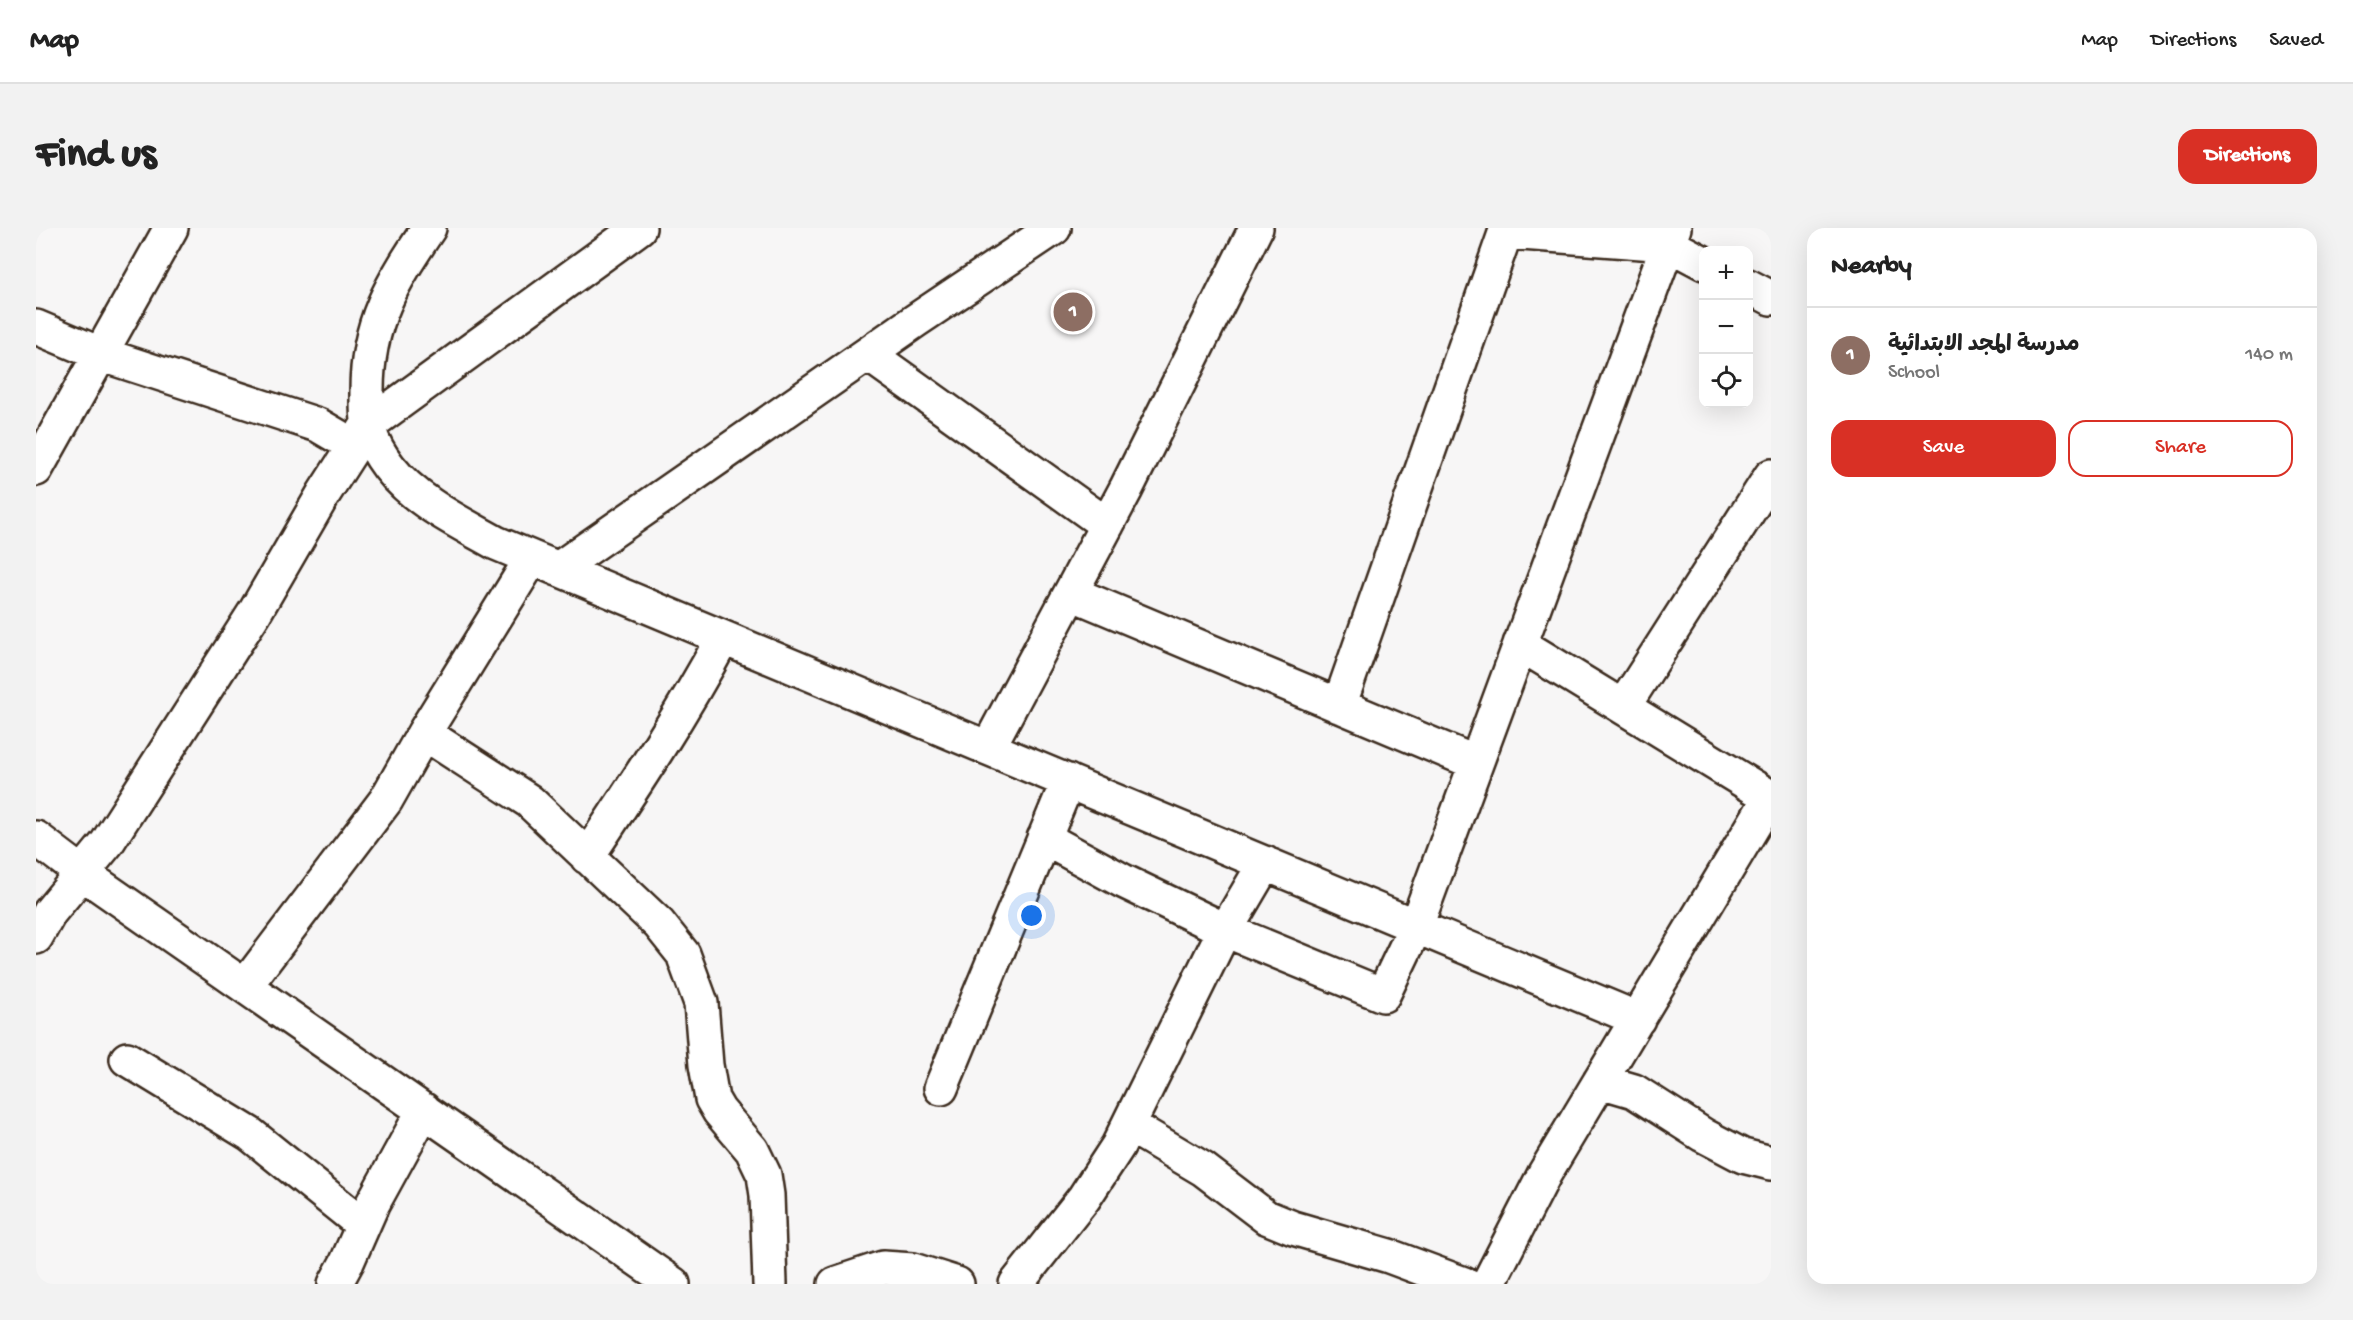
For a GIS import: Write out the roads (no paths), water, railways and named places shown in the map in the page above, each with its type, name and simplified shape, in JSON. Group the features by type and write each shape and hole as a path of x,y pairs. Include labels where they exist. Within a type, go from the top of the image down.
{"street":[{"path":"36,469 171,228"},
{"path":"361,436 368,354 375,324 395,280 429,228"},
{"path":"36,937 50,912 107,843 255,612 324,493 361,436 639,228"},
{"path":"245,986 386,800 424,733 545,564 868,354 1054,228"},
{"path":"988,748 1107,525 1256,228"},
{"path":"1339,706 1506,230 1671,236 1699,258"},
{"path":"1044,838 1123,881 1225,930 1383,995 1416,926 1671,236"},
{"path":"1753,288 1771,298"},
{"path":"36,327 100,354 307,421 361,436 375,446 391,469 421,497 444,514 496,543 1638,1019"},
{"path":"868,354 1107,525"},
{"path":"1623,706 1771,477"},
{"path":"1071,593 1476,763"},
{"path":"587,856 647,767 697,686 723,638"},
{"path":"1488,1284 1545,1173 1771,796 1520,644"},
{"path":"424,733 529,801 659,924 682,954 701,1003 706,1065 712,1099 719,1111 752,1150 764,1175 767,1194 770,1284"},
{"path":"941,1088 1068,781"},
{"path":"36,838 82,873 673,1284"},
{"path":"1016,1284 1084,1198 1118,1146 1225,930 1265,864"},
{"path":"127,1059 250,1134 363,1225"},
{"path":"1600,1081 1634,1091 1703,1135 1743,1156 1771,1163"},
{"path":"335,1284 372,1205 424,1110"},
{"path":"1129,1125 1203,1169 1266,1217 1293,1228 1389,1256 1464,1284"},
{"path":"835,1284 883,1268 913,1270 957,1284"}],"place":[{"name":"مدرسة المجد الابتدائية","path":"1073,312"}]}
